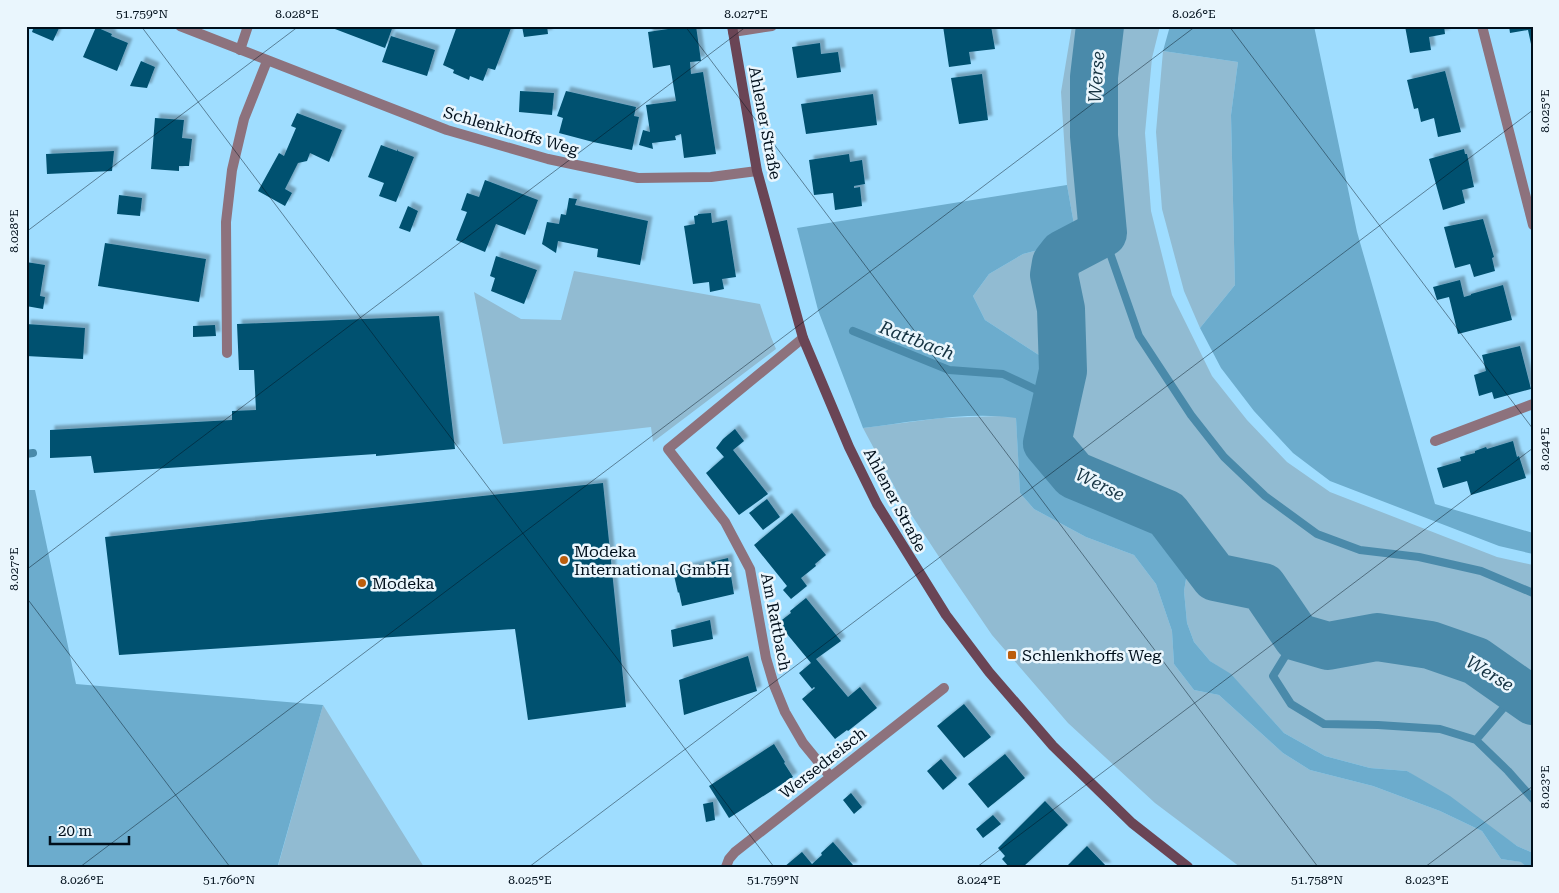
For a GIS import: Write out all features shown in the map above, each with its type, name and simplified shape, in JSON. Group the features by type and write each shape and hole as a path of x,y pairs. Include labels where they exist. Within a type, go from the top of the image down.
{"main road":[{"name":"Ahlener Straße","path":"732,29 757,171 804,338 849,447 877,504 946,615 989,672 1053,746 1132,823 1188,867"}],"street":[{"name":"Schlenkhoffs Weg","path":"180,26 447,130 548,159 638,178 711,177 757,171"},
{"path":"240,50 248,26"},
{"path":"732,29 772,26"},
{"path":"1482,26 1533,224"},
{"path":"227,353 226,222 232,170 244,119 267,61"},
{"name":"Am Rattbach","path":"804,338 668,449 725,522 750,569 766,658 774,685 785,712 802,743 830,776"},
{"path":"1435,440 1533,404"},
{"name":"Wersedreisch","path":"726,867 729,859 735,852 944,688"}],"shaded area":[{"path":"1072,26 1160,26 1152,58 1145,133 1151,211 1172,295 1212,376 1247,420 1287,462 1330,492 1497,557 1533,565 1533,853 1517,846 1407,771 1370,768 1325,756 1284,733 1231,675 1210,661 1194,642 1187,623 1184,591 1187,573 1094,493 1058,477 1042,455 1040,421 1050,373 1045,359 985,320 973,296 989,274 1023,254 1053,246 1076,236 1067,185 1061,92"},
{"path":"1170,26 1314,26 1357,232 1435,504 1533,533 1533,554 1499,546 1330,481 1293,453 1254,411 1221,368 1200,328 1235,285 1231,115 1238,62 1163,51"},
{"path":"1163,51 1238,62 1231,115 1235,285 1200,328 1184,291 1162,209 1156,132"},
{"path":"1067,185 1076,236 1053,246 1023,254 989,274 973,296 985,320 1045,359 1050,373 1040,421 1042,455 1058,476 1154,516 1173,531 1194,567 1187,573 1184,591 1187,623 1194,642 1210,661 1231,674 1284,733 1325,756 1370,768 1407,771 1450,796 1517,846 1533,853 1533,867 1527,867 1521,862 1501,859 1482,831 1440,811 1373,786 1310,770 1283,753 1219,695 1194,690 1174,664 1172,631 1156,584 1134,555 1086,537 1034,509 1020,493 1016,418 998,416 960,417 920,420 863,428 818,310 797,228"},
{"path":"574,271 760,304 776,349 653,442 651,427 503,444 474,292 521,319 561,320"},
{"path":"1016,417 1020,493 1034,509 1086,537 1134,555 1156,584 1172,631 1174,664 1194,690 1219,695 1283,753 1310,770 1373,786 1440,811 1482,831 1501,859 1522,862 1527,867 1240,867 1155,803 1068,723 992,635 901,499 863,428 941,418"},
{"path":"26,490 35,490 76,684 323,705 278,865 280,867 26,867"},
{"path":"323,705 424,867 278,866"}],"building":[{"path":"34,26 60,26 53,41 32,32"},
{"path":"327,26 393,26 385,48"},
{"path":"457,26 507,26 511,28 495,70 488,68 483,81 470,76 469,80 453,73 454,70 443,65"},
{"path":"522,26 547,26 548,34 524,37"},
{"path":"696,26 701,61 690,62 691,74 703,72 716,154 684,158 681,134 675,136 676,140 652,143 653,149 639,145 643,130 650,132 646,105 676,101 670,65 653,68 648,32"},
{"path":"943,26 991,26 995,49 969,52 971,64 949,67"},
{"path":"1405,26 1444,26 1445,34 1429,37 1431,50 1410,53"},
{"path":"1509,26 1533,26 1533,44 1531,44 1528,30 1510,33"},
{"path":"96,27 128,43 117,71 83,57"},
{"path":"391,36 435,50 427,76 382,62"},
{"path":"820,43 821,54 838,52 841,72 797,78 792,47"},
{"path":"141,61 155,67 147,88 130,86"},
{"path":"1445,71 1461,132 1438,137 1434,118 1421,122 1418,108 1414,109 1407,80"},
{"path":"982,74 988,120 959,124 951,78"},
{"path":"520,91 554,93 552,115 519,112"},
{"path":"566,91 636,107 634,116 639,117 632,150 559,133 563,118 557,116"},
{"path":"873,94 877,125 806,134 801,104"},
{"path":"297,113 342,130 329,162 310,153 307,161 298,163 285,189 292,193 285,206 258,191 279,153 284,156 296,128 291,126"},
{"path":"155,118 184,120 182,138 192,139 189,166 179,166 179,171 151,169"},
{"path":"381,145 397,151 398,149 398,151 414,157 396,202 379,196 384,183 368,177"},
{"path":"1464,149 1465,154 1467,154 1474,187 1462,190 1465,203 1443,210 1429,159"},
{"path":"114,151 112,171 47,174 46,154"},
{"path":"849,154 850,162 862,160 865,184 854,186 854,188 860,187 862,206 835,210 833,193 814,195 809,160"},
{"path":"485,180 538,200 525,235 496,224 485,252 456,240 467,212 461,210 467,193 479,197"},
{"path":"119,195 142,198 140,216 117,214"},
{"path":"569,198 577,199 575,205 648,221 640,265 597,257 598,249 558,241 556,253 542,244 547,222 559,224 561,214 566,215"},
{"path":"408,206 418,211 410,232 399,228"},
{"path":"711,213 712,223 727,220 736,277 722,279 724,289 710,292 709,282 693,284 684,226 695,224 694,216 698,214"},
{"path":"1483,219 1494,257 1492,258 1495,271 1474,277 1470,264 1455,268 1444,227"},
{"path":"105,243 206,259 199,302 98,286"},
{"path":"496,256 537,270 524,304 491,291 495,278 490,276"},
{"path":"26,262 45,265 40,296 45,297 43,309 26,306"},
{"path":"1460,280 1464,297 1503,285 1512,320 1458,334 1449,297 1437,300 1433,287"},
{"path":"439,316 455,449 376,456 376,454 94,473 91,456 50,458 50,430 232,420 232,411 256,410 254,370 239,370 237,324"},
{"path":"26,324 85,328 83,359 26,356"},
{"path":"215,325 216,336 193,337 193,326"},
{"path":"1520,346 1531,389 1494,399 1492,392 1479,396 1474,375 1486,371 1482,355"},
{"path":"735,429 744,441 733,450 768,494 739,515 706,473 724,457 716,448"},
{"path":"1513,441 1517,457 1519,456 1526,478 1471,495 1467,481 1443,488 1437,468 1461,461 1460,457 1475,453 1475,451 1486,447 1487,449"},
{"name":"Modeka","path":"603,483 626,707 528,720 515,629 119,655 105,537"},
{"path":"767,499 780,517 763,530 749,513"},
{"path":"792,513 826,555 801,578 807,586 791,599 783,590 787,586 754,545"},
{"path":"728,558 734,594 682,606 673,571"},
{"path":"806,598 841,641 816,659 848,697 860,687 877,708 835,739 802,699 815,688 812,689 799,673 811,663 778,623"},
{"path":"710,620 713,639 673,647 671,630"},
{"path":"748,656 757,691 684,715 679,680"},
{"path":"964,704 991,737 964,758 937,726"},
{"path":"774,744 793,777 729,818 709,786"},
{"path":"1005,754 1025,778 988,808 968,784"},
{"path":"941,759 957,778 943,790 927,771"},
{"path":"851,793 862,807 854,814 843,800"},
{"path":"1045,801 1068,825 1023,867 1009,867 1002,859 1005,856 998,848"},
{"path":"713,802 715,820 706,822 703,804"},
{"path":"993,815 1001,824 983,838 976,829"},
{"path":"833,842 853,865 852,867 784,867 802,852 812,864"},
{"path":"1087,846 1107,867 1066,867"}],"waterway":[{"name":"Werse","path":"1100,26 1094,77 1094,136 1103,233 1063,254 1056,263 1054,275 1061,309 1063,371 1047,443 1074,475 1167,514 1215,577 1263,587 1297,637 1328,646 1377,637 1430,645 1476,661 1533,701"},
{"path":"1103,233 1139,336 1191,415 1224,457 1265,496 1317,534 1360,550 1419,557 1481,571 1533,593"},
{"name":"Rattbach","path":"853,331 949,370 1003,374 1056,399"},
{"name":"Rattbach","path":"26,454 33,453"},
{"path":"1297,637 1273,676 1291,704 1324,724 1440,729 1476,740 1518,691"},
{"path":"1476,740 1533,799"}],"place":[{"name":"Modeka International GmbH","path":"564,560"},
{"name":"Modeka","path":"362,583"},
{"name":"Schlenkhoffs Weg","path":"1012,655"}]}
